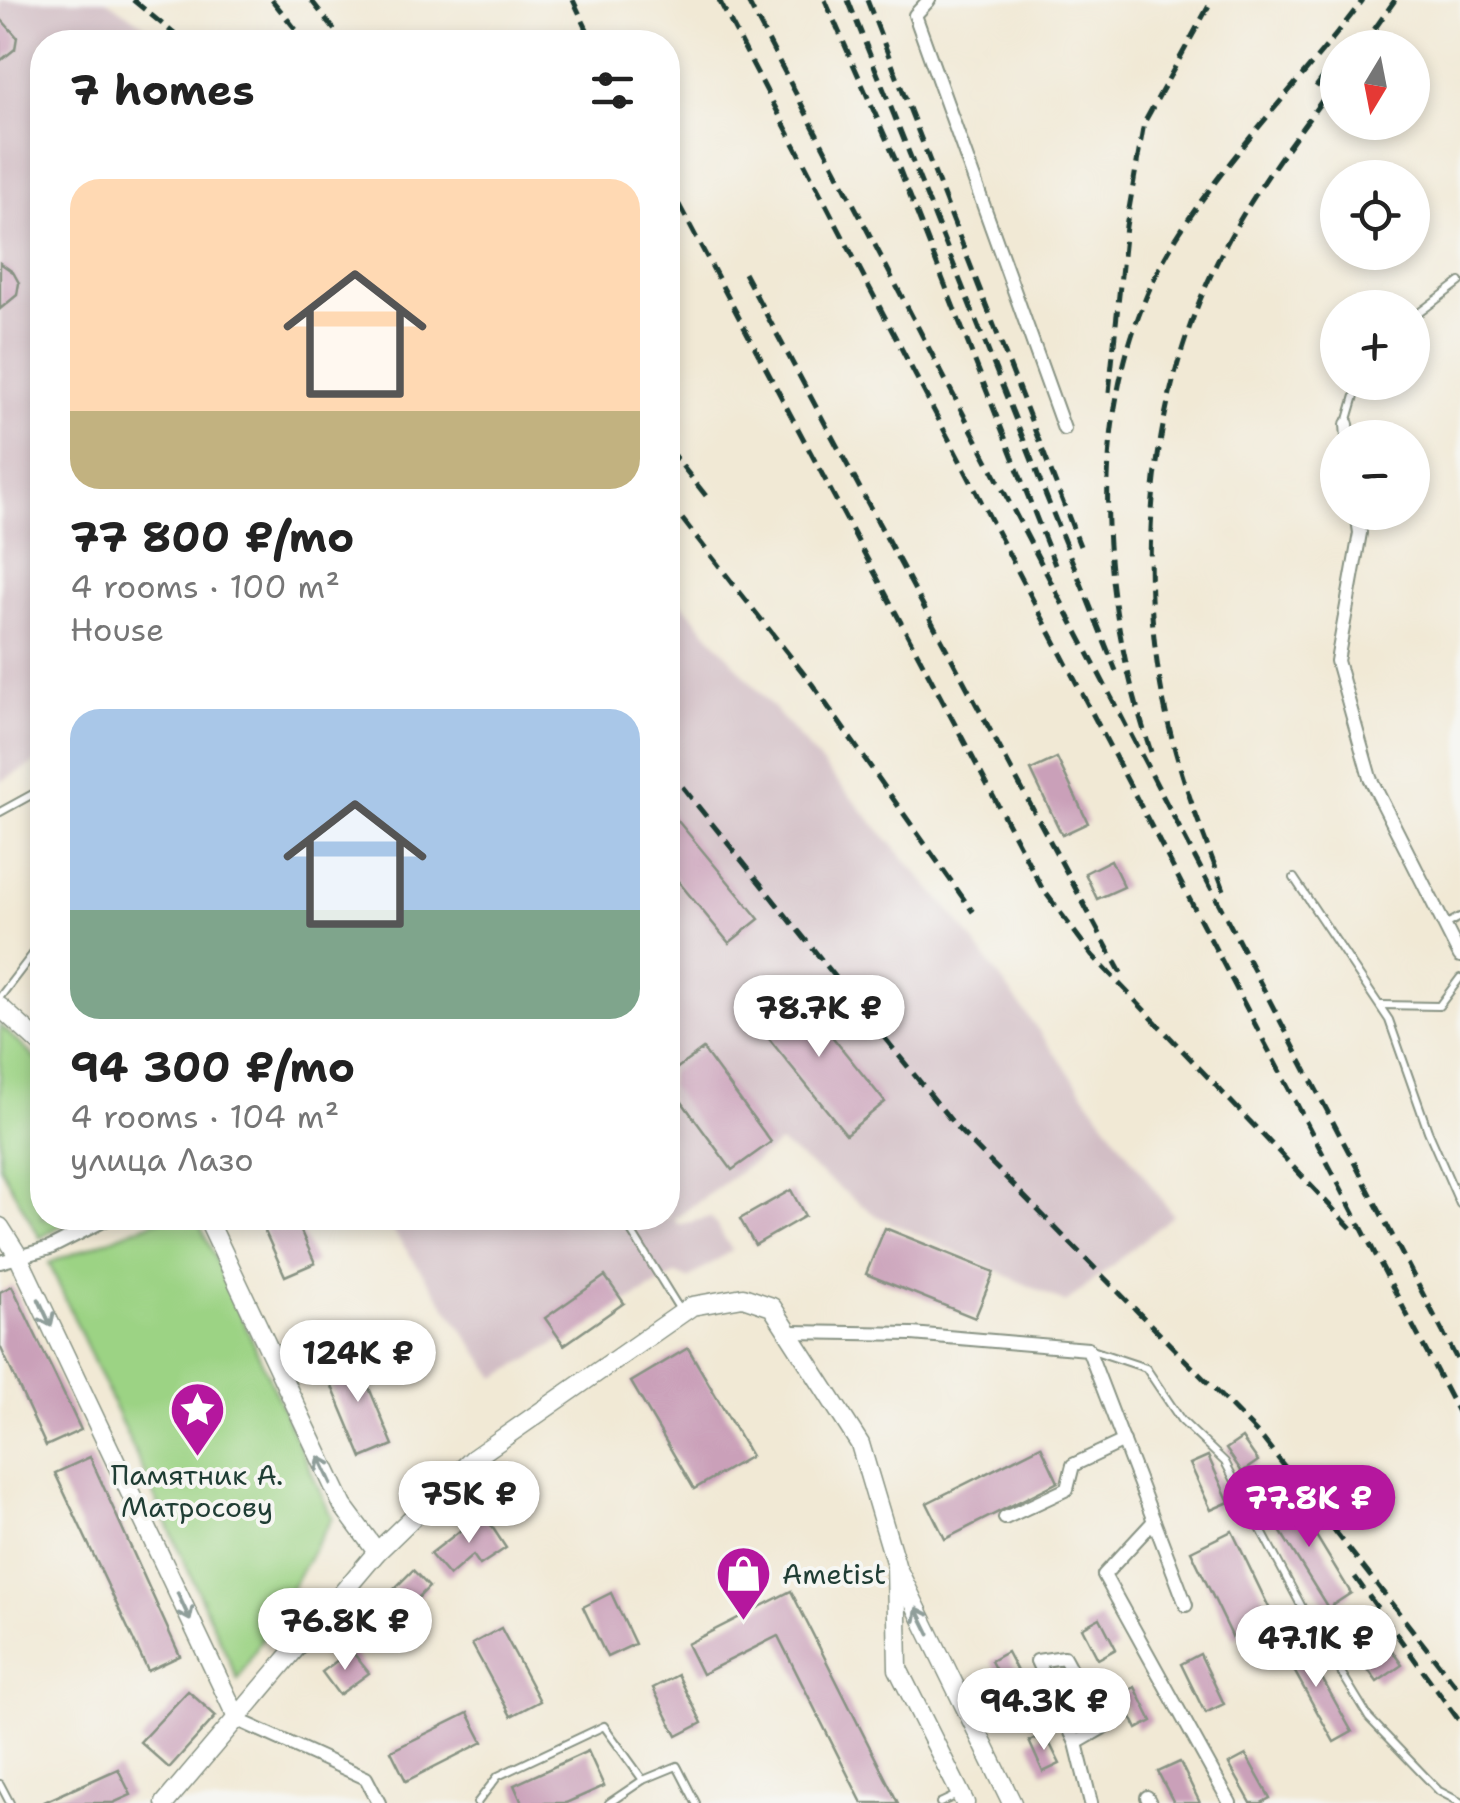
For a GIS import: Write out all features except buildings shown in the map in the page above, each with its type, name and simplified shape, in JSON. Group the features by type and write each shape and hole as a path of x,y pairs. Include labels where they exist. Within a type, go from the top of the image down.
{"street":[{"path":"929,0 915,15 1064,429"},
{"path":"1360,530 1337,661 1370,778 1460,956"},
{"path":"0,1007 30,1034"},
{"path":"0,1227 9,1258 238,1720 366,1778 379,1803"},
{"path":"9,1258 50,1248 85,1230"},
{"path":"213,1230 343,1506 377,1552"},
{"path":"165,1803 377,1552 473,1459 692,1306 743,1297 772,1307 860,1444 896,1566 1012,1803"},
{"path":"791,1332 912,1334 1088,1348 1186,1605"},
{"path":"1005,1518 1067,1489 1073,1465 1124,1442"},
{"path":"1154,1521 1104,1575 1230,1803"},
{"path":"896,1566 898,1669 963,1798"},
{"path":"1076,1743 1102,1728 1064,1657 1037,1661 1076,1743 1092,1803"}],"lane":[{"path":"1430,304 1460,282"},
{"path":"0,812 30,796"},
{"path":"1294,878 1379,1005 1460,1204"},
{"path":"1444,926 1460,917"},
{"path":"0,997 30,958"},
{"path":"1379,1005 1439,1006 1460,978"},
{"path":"630,1230 682,1314"},
{"path":"1088,1348 1146,1368 1181,1420 1225,1462 1305,1613 1369,1718 1438,1791 1460,1802"},
{"path":"477,1803 498,1776 604,1726 643,1780"},
{"path":"609,1803 643,1780 677,1766 696,1803"},
{"path":"0,1784 10,1803"},
{"path":"940,1803 963,1798"}],"shaded area":[{"path":"0,0 106,0 152,30 30,30 30,766 0,782"},
{"path":"680,601 957,919 1173,1215 1066,1303 875,1215 780,1143 680,1215"},
{"path":"711,1217 732,1250 688,1279 676,1274 496,1378 392,1230 680,1230 680,1225"}],"green space":[{"path":"0,1025 30,1054 30,1220 0,1166"},
{"path":"36,1230 53,1230 40,1238"},
{"path":"133,1230 202,1230 332,1518 238,1680 49,1263"}],"railway":[{"path":"133,0 169,30"},
{"path":"272,0 296,30"},
{"path":"311,0 335,30"},
{"path":"573,0 587,30"},
{"path":"719,0 1460,1416"},
{"path":"747,0 1460,1365"},
{"path":"825,0 899,168 1055,565"},
{"path":"848,0 1116,671"},
{"path":"867,0 1080,546"},
{"path":"1109,393 1126,226 1144,123 1212,0"},
{"path":"1151,752 1118,623 1110,556 1108,488 1113,421 1126,355 1148,292 1180,232 1223,172 1363,0"},
{"path":"1374,30 1395,0"},
{"path":"1316,87 1320,82"},
{"path":"1224,890 1185,782 1161,689 1150,569 1159,448 1188,331 1210,277 1253,199 1320,104"},
{"path":"680,207 1042,888 1092,955 1353,1230"},
{"path":"744,273 1121,973"},
{"path":"680,463 710,501"},
{"path":"680,516 812,684 973,912"},
{"path":"680,784 958,1129 1263,1439 1460,1691"},
{"path":"1355,1577 1460,1722"}],"place":[{"name":"Памятник А. Матросову","path":"197,1458"},
{"name":"Ametist","path":"743,1623"}]}
